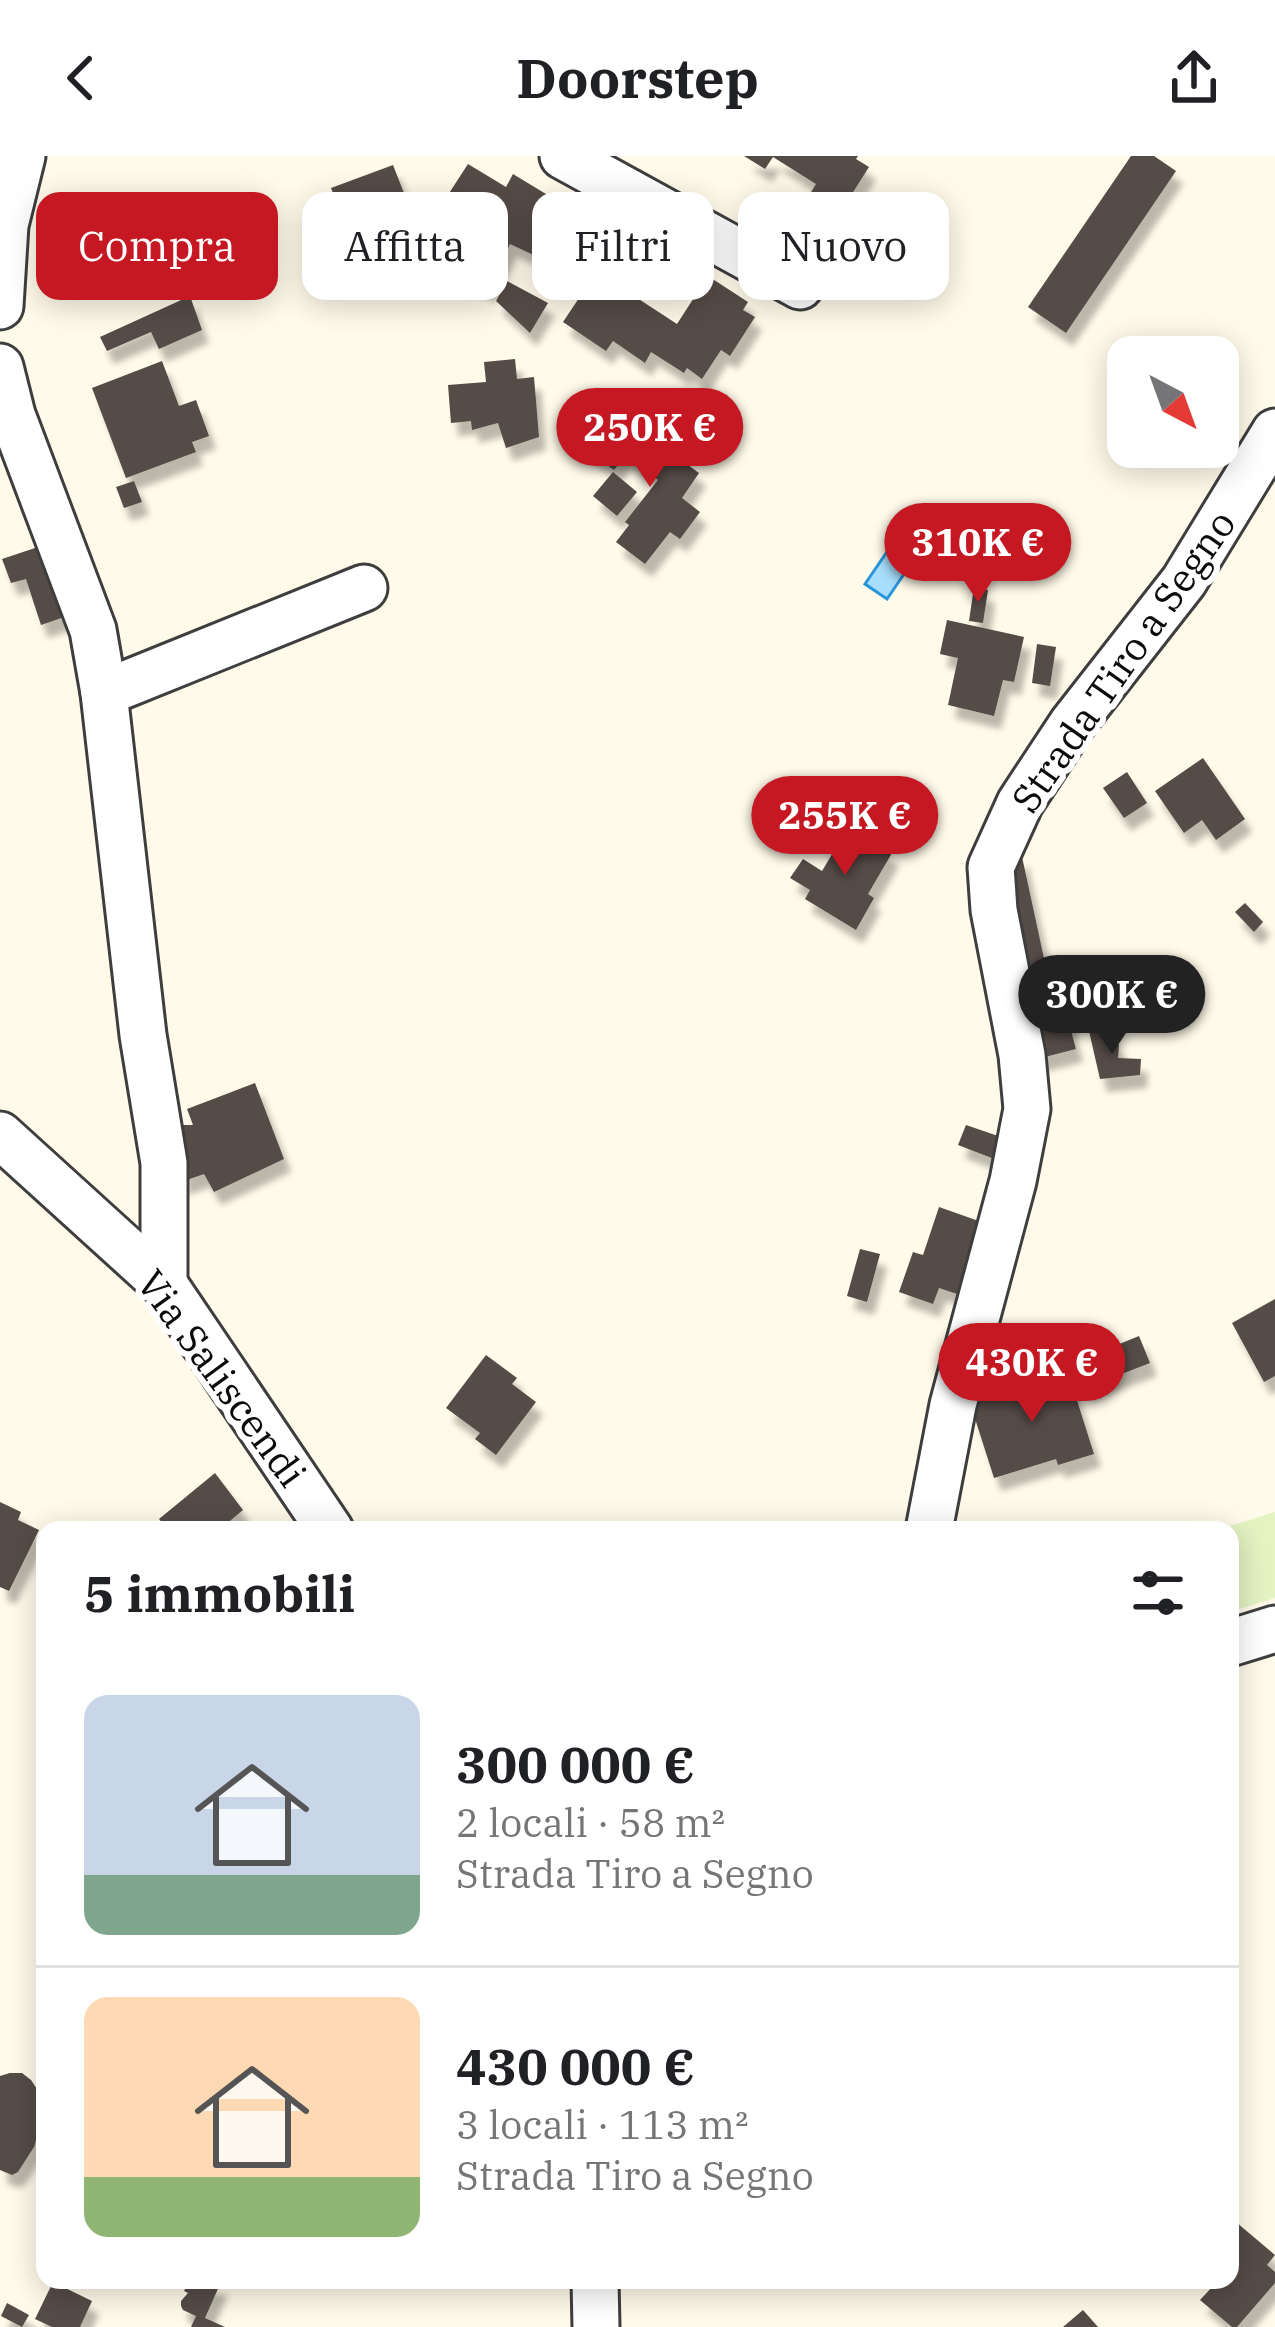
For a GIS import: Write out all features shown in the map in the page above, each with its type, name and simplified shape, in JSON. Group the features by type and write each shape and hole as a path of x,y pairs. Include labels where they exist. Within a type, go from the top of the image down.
{"street":[{"path":"0,306 5,225 22,156"},
{"path":"563,156 738,252"},
{"path":"0,367 12,416 93,630 142,1035 164,1163 164,1284"},
{"name":"Strada Tiro a Segno","path":"931,1521 952,1405 1013,1181 1027,1108 991,867 1020,803 1072,724 1184,581 1275,432"},
{"path":"104,693 364,588"},
{"name":"Via Saliscendi","path":"0,1135 164,1284 324,1521"},
{"path":"1239,1640 1275,1630"},
{"path":"595,2289 596,2327"}],"green space":[{"path":"1275,1512 1275,1598 1239,1609 1239,1523"}],"water":[{"path":"893,543 915,558 887,599 865,584"}],"building":[{"path":"744,156 858,156 869,167 853,192 811,192 816,184 773,157 765,169"},
{"path":"1131,156 1154,156 1176,171 1066,333 1028,307"},
{"path":"468,164 506,187 513,174 543,192 532,192 532,254 510,244 508,248 508,192 450,192"},
{"path":"393,165 404,192 333,192 331,188"},
{"path":"714,280 738,300 748,302 743,310 755,317 730,356 721,350 702,379 651,352 645,363 613,341 606,351 563,322 578,300 640,300 677,324 692,300 714,300"},
{"path":"508,282 532,294 532,300 548,303 530,333 496,301 508,300"},
{"path":"181,300 191,300 202,330 159,349 151,332 107,351 100,337"},
{"path":"515,359 517,379 534,377 539,437 506,448 498,423 472,430 471,421 451,423 448,385 486,382 484,362"},
{"path":"162,361 179,406 196,400 209,436 192,442 196,452 126,478 92,388"},
{"path":"644,425 663,439 659,444 699,473 682,498 700,512 680,539 670,532 645,564 616,542 629,525 625,522 658,480 625,456 614,470 583,448 598,427 628,448"},
{"path":"613,472 637,492 617,516 593,496"},
{"path":"134,481 142,502 124,508 116,487"},
{"path":"50,543 73,614 41,625 26,579 11,583 2,559"},
{"path":"974,587 988,590 983,623 969,621"},
{"path":"947,620 1024,637 1014,682 1003,680 994,716 948,705 958,658 940,654"},
{"path":"1037,644 1056,647 1050,686 1032,683"},
{"path":"1203,758 1245,819 1216,840 1202,820 1184,833 1155,791"},
{"path":"1127,772 1147,803 1124,818 1103,788"},
{"path":"849,826 892,853 868,894 874,898 856,930 805,899 810,890 790,878 803,859 822,871"},
{"path":"1021,852 1045,963 1050,962 1060,1008 1071,1006 1076,1049 1037,1059 1002,887"},
{"path":"1245,903 1263,922 1254,932 1235,912"},
{"path":"1080,969 1085,988 1070,996 1061,979"},
{"path":"1101,1028 1119,1045 1118,1058 1141,1059 1140,1075 1100,1079 1089,1031"},
{"path":"255,1083 284,1159 214,1192 204,1174 181,1182 178,1125 193,1125 187,1109"},
{"path":"966,1125 1004,1138 997,1160 958,1145"},
{"path":"939,1207 990,1225 966,1297 939,1288 933,1304 899,1292 913,1252 923,1255"},
{"path":"860,1249 880,1254 867,1302 847,1296"},
{"path":"1275,1299 1275,1376 1264,1382 1232,1323"},
{"path":"1139,1336 1150,1363 1085,1388 1075,1362"},
{"path":"486,1355 517,1378 512,1384 536,1402 496,1455 475,1439 480,1433 446,1408"},
{"path":"1067,1369 1094,1454 1058,1465 1056,1459 994,1478 970,1403"},
{"path":"215,1473 243,1510 230,1521 159,1519"},
{"path":"0,1502 21,1512 18,1520 36,1529 36,1536 9,1591 0,1587"},
{"path":"22,2073 36,2088 36,2140 12,2175 0,2170 0,2076"},
{"path":"1239,2225 1275,2255 1267,2265 1275,2272 1275,2283 1237,2327 1200,2300 1210,2289 1239,2289"},
{"path":"50,2289 67,2289 92,2301 80,2327 52,2327 35,2319"},
{"path":"218,2289 205,2318 225,2327 191,2327 196,2316 181,2306 188,2293 184,2291"},
{"path":"7,2303 29,2315 22,2327 1,2316"},
{"path":"1083,2310 1098,2327 1063,2327"}]}
